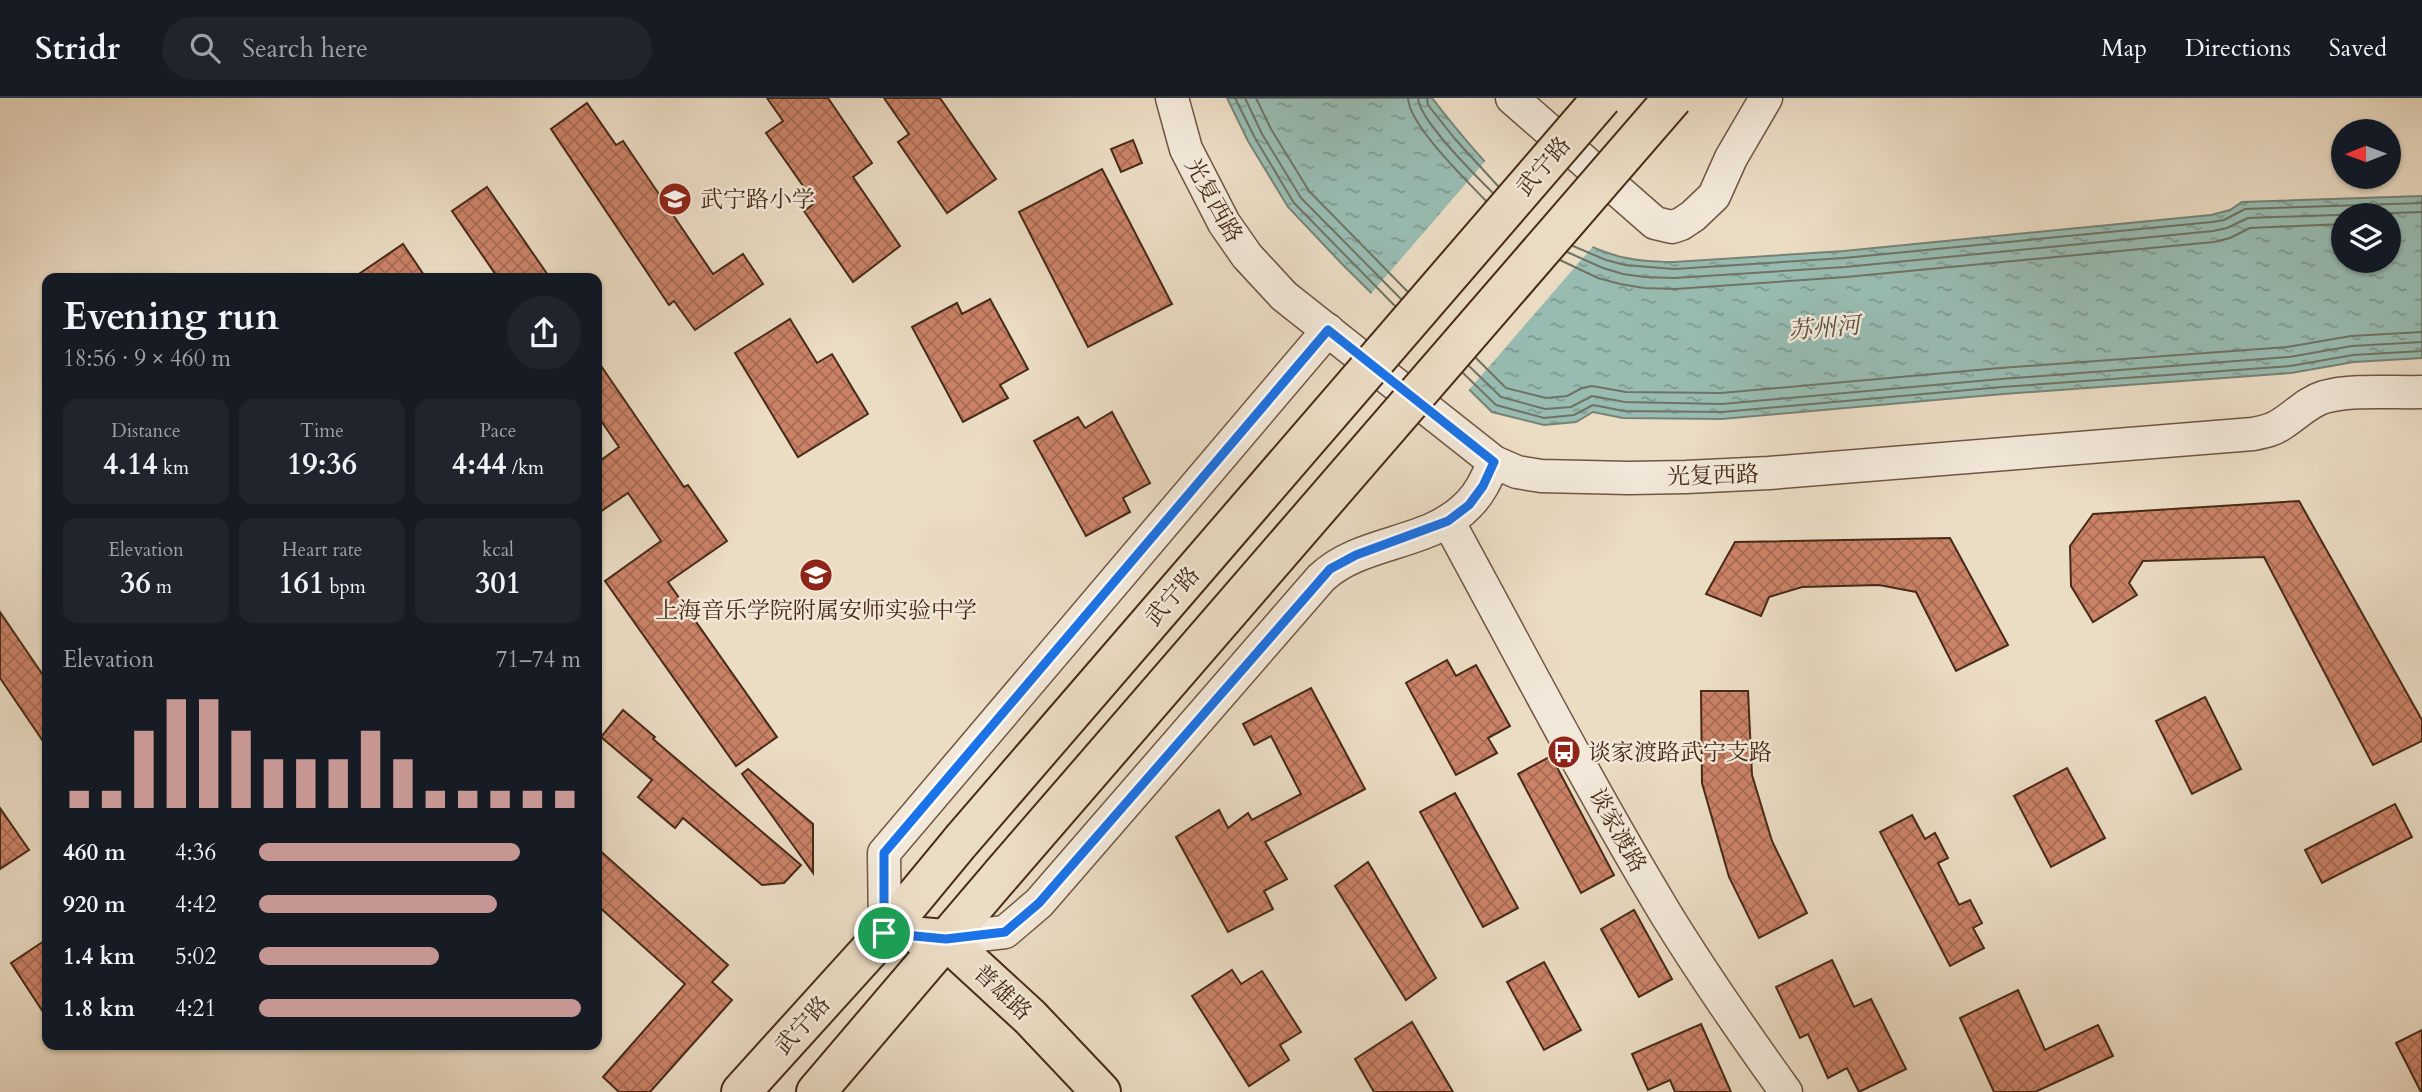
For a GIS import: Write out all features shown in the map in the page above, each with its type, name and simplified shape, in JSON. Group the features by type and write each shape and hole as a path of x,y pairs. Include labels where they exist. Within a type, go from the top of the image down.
{"main road":[{"name":"武宁路","path":"741,1092 884,933 1602,98"},
{"path":"816,1092 1673,98"},
{"path":"884,933 946,939"},
{"name":"普雄路","path":"946,939 1030,1017 1101,1092"}],"street":[{"name":"光复西路","path":"1171,98 1186,149 1234,241 1284,296 1494,462 1517,472 1571,478 1769,473 2253,434 2283,424 2305,406 2323,397 2422,392"},
{"path":"1513,98 1655,223 1672,227 1693,216 1714,196 1731,158 1766,98"},
{"path":"884,933 884,853 1328,330"},
{"path":"946,939 1005,932 1039,903 1330,569 1356,555 1448,521 1469,505 1483,486 1494,462"},
{"name":"谈家渡路","path":"1448,521 1655,895 1707,979 1786,1092"}],"water":[{"name":"苏州河","path":"1227,98 1432,98 1489,167 1535,210 1559,228 1611,254 1658,262 1844,251 2211,215 2230,210 2242,202 2422,196 2422,358 2354,362 2291,373 2003,394 1722,419 1623,418 1593,412 1576,422 1544,425 1492,412 1288,207 1248,141"}],"pier":[{"path":"1487,159 1523,197 1555,222 1595,244 1467,392 1369,296"}],"building":[{"path":"767,98 828,98 872,163 853,177 900,246 853,282 804,211 815,203 766,133 783,121"},
{"path":"884,98 940,98 996,179 947,213 898,142 909,134"},
{"path":"587,103 616,145 623,141 713,274 743,254 763,284 695,330 674,301 669,305 551,129"},
{"path":"1133,140 1142,163 1121,172 1111,149"},
{"path":"1102,169 1172,304 1088,347 1019,212"},
{"path":"487,187 547,273 495,273 452,211"},
{"path":"403,244 423,273 360,273"},
{"path":"990,299 1028,369 1000,385 1008,398 963,422 912,327 957,303 962,314"},
{"path":"790,319 817,363 832,354 868,414 798,457 735,353"},
{"path":"602,367 684,487 688,485 727,541 668,582 777,737 736,766 605,581 661,541 628,493 602,511 602,459 619,447 602,422"},
{"path":"1112,412 1150,483 1123,498 1130,512 1086,536 1034,441 1078,417 1085,428"},
{"path":"2299,501 2422,720 2422,741 2373,765 2264,557 2143,561 2129,583 2137,595 2093,622 2071,586 2070,546 2093,514"},
{"path":"1950,538 2008,645 1956,671 1916,592 1879,585 1802,587 1769,597 1761,616 1706,594 1735,542"},
{"path":"0,612 42,674 42,740 0,678"},
{"path":"1447,660 1456,676 1476,665 1510,726 1488,738 1497,753 1456,775 1406,683"},
{"path":"1311,688 1365,789 1265,842 1287,879 1264,891 1273,909 1228,932 1176,837 1219,810 1228,828 1248,813 1252,820 1301,794 1271,736 1254,745 1243,724"},
{"path":"1701,691 1748,691 1752,775 1772,841 1807,913 1759,938 1729,877 1702,783"},
{"path":"2205,697 2241,769 2192,794 2156,721"},
{"path":"623,710 655,737 653,739 801,865 784,883 762,885 683,818 675,828 638,797 652,780 602,736"},
{"path":"1551,756 1614,875 1581,893 1518,774"},
{"path":"2067,768 2105,838 2051,867 2014,796"},
{"path":"748,769 813,824 813,873 742,774"},
{"path":"1455,793 1518,908 1483,927 1420,812"},
{"path":"2395,804 2412,837 2322,883 2305,850"},
{"path":"0,808 29,850 0,869"},
{"path":"1912,815 1925,839 1935,833 1948,858 1938,863 1959,905 1970,900 1982,923 1973,928 1984,948 1950,966 1880,832"},
{"path":"602,852 728,965 712,982 732,1000 650,1092 619,1092 603,1077 685,984 602,909"},
{"path":"1368,862 1436,978 1406,1000 1335,886"},
{"path":"1634,910 1672,979 1639,997 1601,929"},
{"path":"42,942 42,1010 11,963"},
{"path":"1832,960 1854,1007 1871,999 1906,1069 1859,1092 1847,1068 1828,1078 1808,1034 1800,1038 1776,987"},
{"path":"1544,962 1581,1030 1544,1050 1507,982"},
{"path":"1232,970 1241,984 1262,971 1301,1032 1280,1045 1289,1060 1249,1086 1192,996"},
{"path":"2018,990 2045,1050 2098,1025 2113,1056 2035,1092 1994,1092 1960,1018"},
{"path":"1412,1022 1453,1092 1374,1092 1355,1059"},
{"path":"1701,1024 1731,1092 1675,1092 1670,1080 1648,1090 1632,1054"},
{"path":"2422,1030 2422,1092 2421,1092 2396,1043"}],"place":[{"name":"武宁路小学","path":"675,199"},
{"name":"上海音乐学院附属安师实验中学","path":"816,575"},
{"name":"谈家渡路武宁支路","path":"1564,752"}],"route":[{"path":"1328,330 1494,462 1483,486 1469,505 1448,521 1345,559 1330,569 1039,903 1005,932 946,939 884,933 884,853 1328,330"}]}
